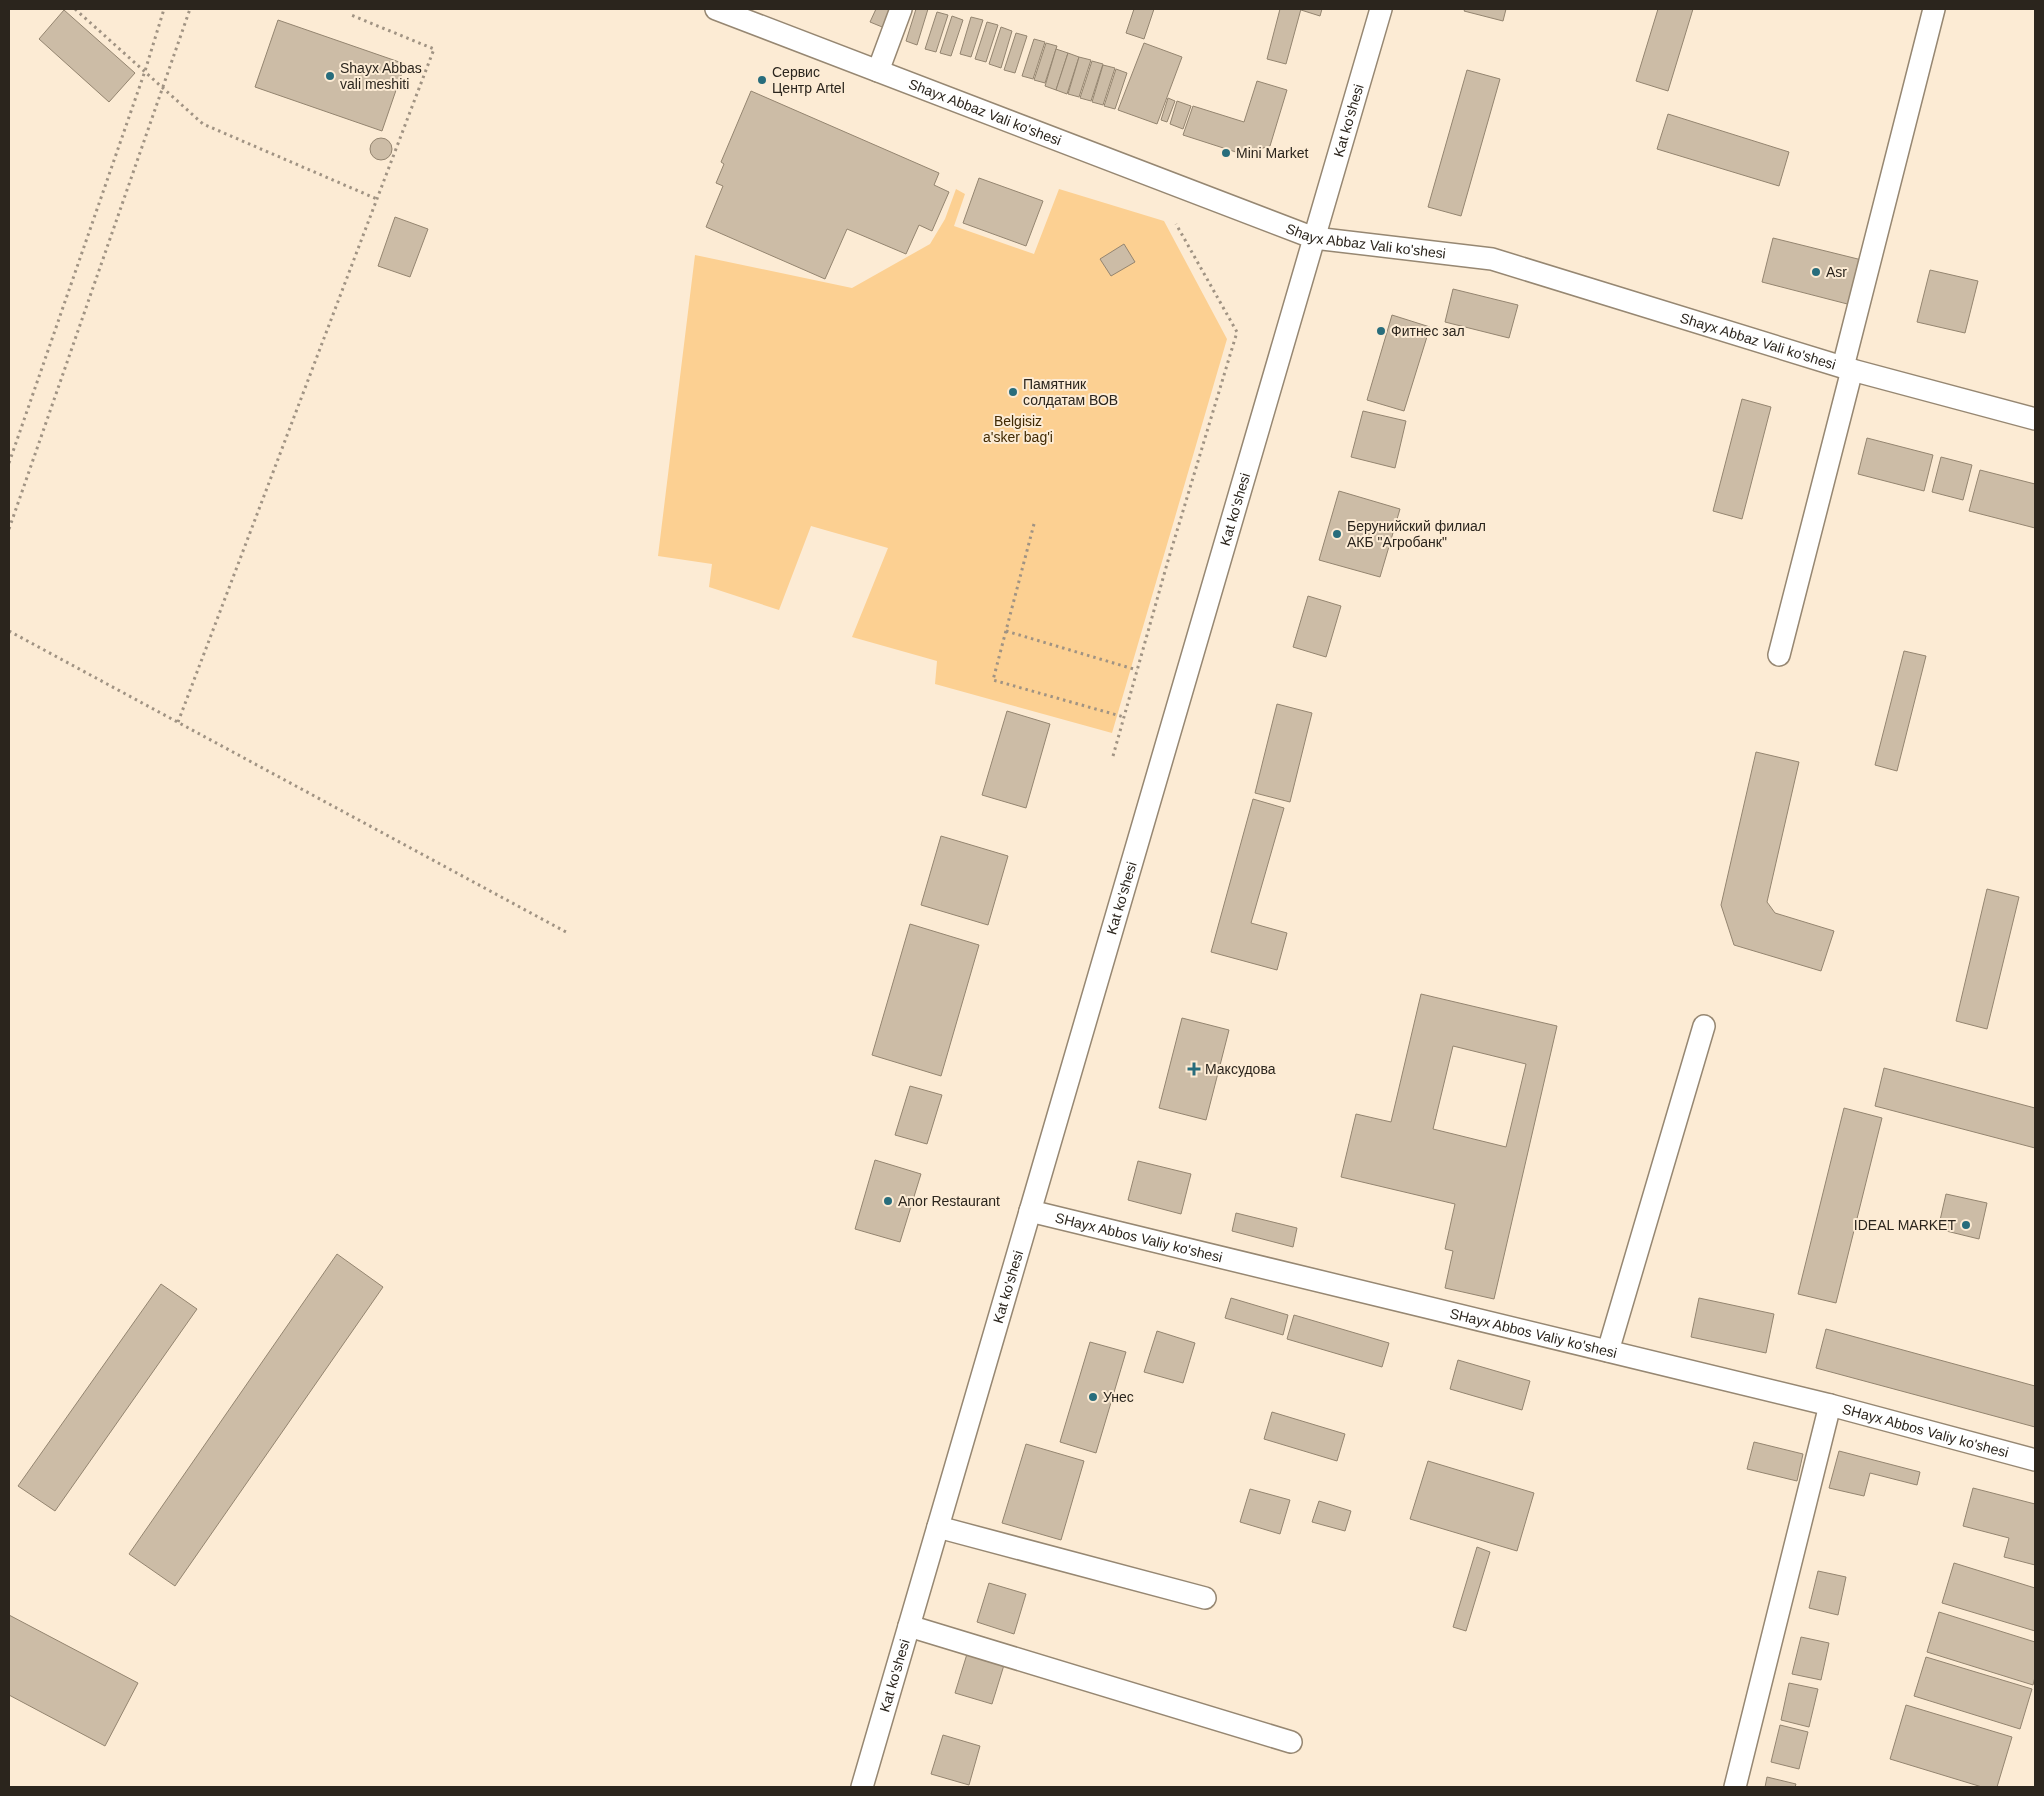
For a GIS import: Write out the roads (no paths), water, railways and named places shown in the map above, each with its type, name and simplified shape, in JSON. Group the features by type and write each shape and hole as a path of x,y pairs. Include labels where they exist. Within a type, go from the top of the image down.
{"street":[{"name":"Shayx Abbaz Vali ko'shesi","path":"716,9 1314,238 1492,259 1848,369 2035,419"},
{"path":"878,71 901,9"},
{"name":"Kat ko'shesi","path":"862,1787 1381,9"},
{"path":"1779,655 1934,9"},
{"path":"1608,1351 1704,1026"},
{"name":"SHayx Abbos Valiy ko'shesi","path":"1030,1211 1830,1405 2035,1460"},
{"path":"1736,1787 1830,1405"},
{"path":"938,1527 1205,1598"},
{"path":"909,1626 1291,1742"}],"place":[{"name":"Shayx Abbas vali meshiti","path":"330,76"},
{"name":"Сервис Центр Artel","path":"762,80"},
{"name":"Mini Market","path":"1226,153"},
{"name":"Asr","path":"1816,272"},
{"name":"Фитнес зал","path":"1381,331"},
{"name":"Памятник солдатам ВОВ","path":"1013,392"},
{"name":"Берунийский филиал АКБ \"Агробанк\"","path":"1337,534"},
{"name":"Максудова","path":"1194,1069"},
{"name":"Anor Restaurant","path":"888,1201"},
{"name":"IDEAL MARKET","path":"1966,1225"},
{"name":"Унес","path":"1093,1397"}],"park label":[{"name":"Belgisiz a'sker bag'i","path":"1018,430"}]}
